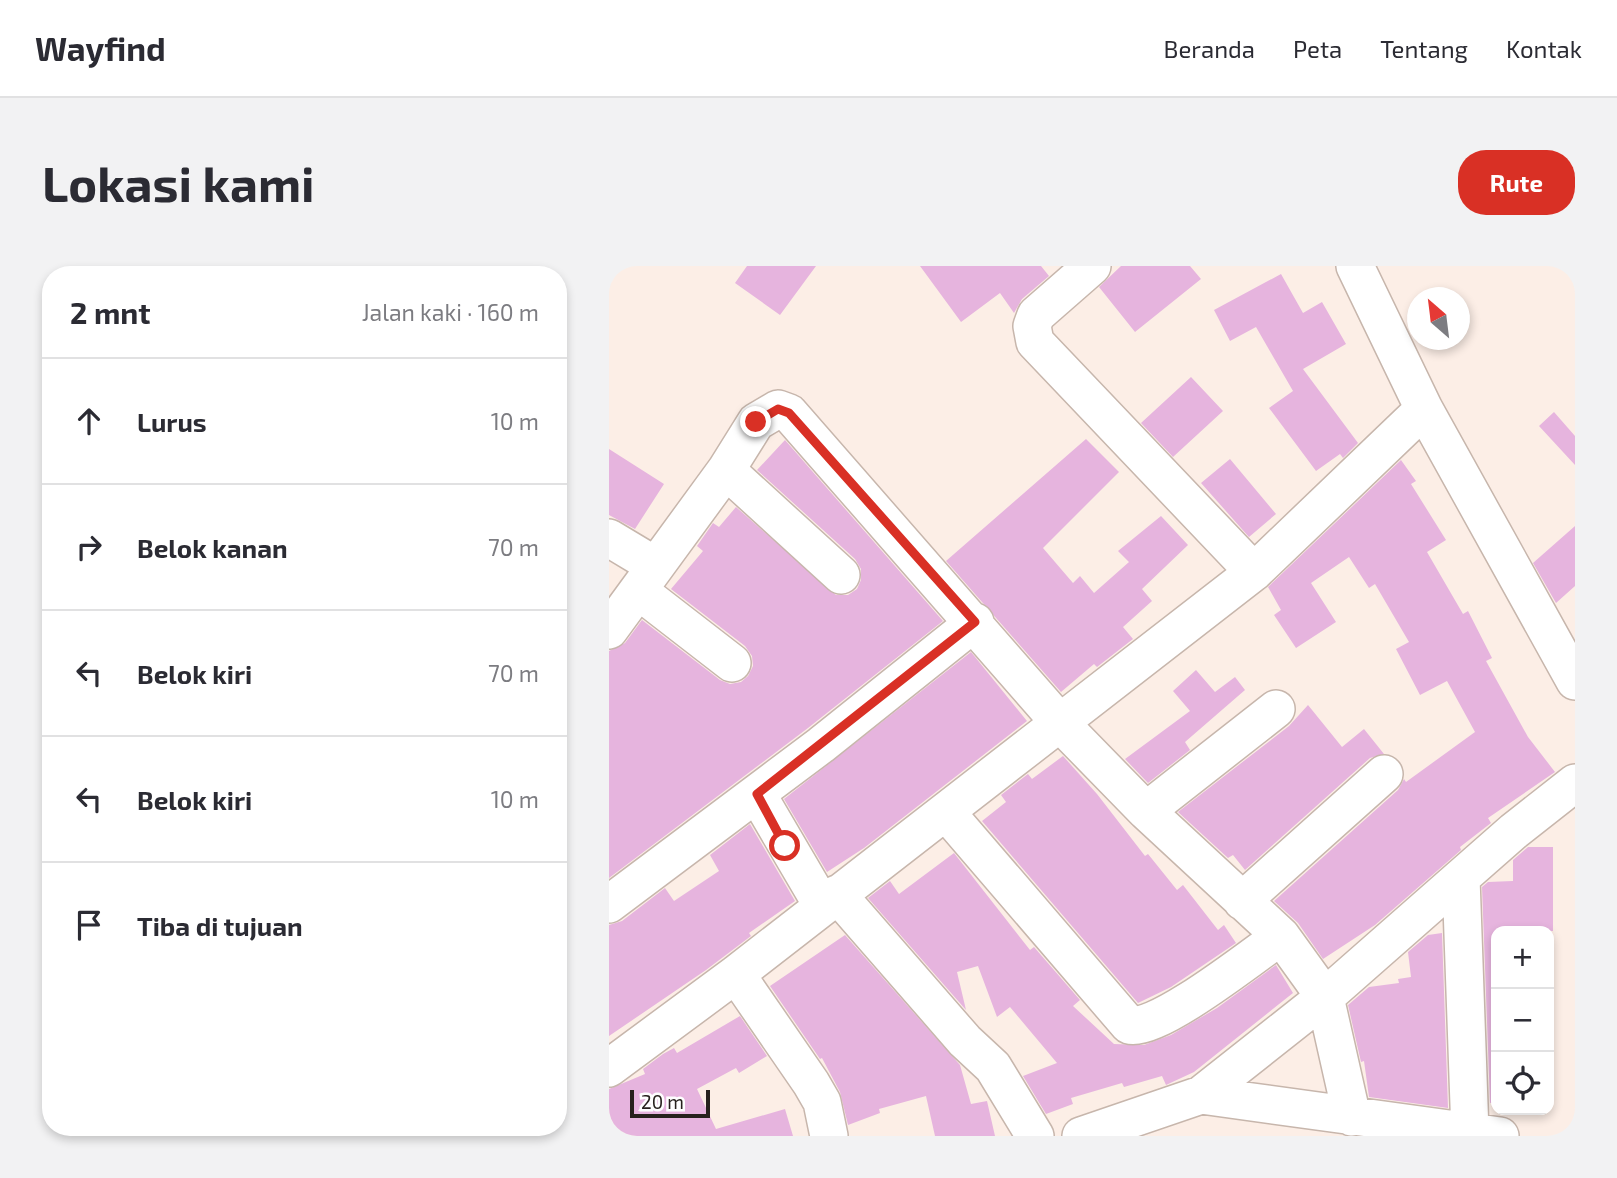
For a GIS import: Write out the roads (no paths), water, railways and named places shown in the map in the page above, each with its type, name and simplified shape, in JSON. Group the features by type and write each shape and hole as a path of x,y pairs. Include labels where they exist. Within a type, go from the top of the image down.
{"street":[{"path":"1092,266 1036,315 1032,326 1035,342 1254,572"},
{"path":"1355,266 1424,409 1575,681"},
{"path":"609,630 726,470 756,422 778,409 789,413 975,622 1061,724 1146,811 1281,936 1325,997 1352,1116"},
{"path":"609,1068 736,974 1254,572 1424,409"},
{"path":"726,470 841,575"},
{"path":"609,538 732,663"},
{"path":"609,904 757,794 975,622"},
{"path":"1146,811 1276,709"},
{"path":"1242,901 1384,774"},
{"path":"1081,1136 1201,1095 1325,997 1575,783"},
{"path":"757,794 829,900 993,1067 1035,1136"},
{"path":"946,812 1129,1025 1137,1027 1147,1024 1172,1011 1281,936"},
{"path":"1201,1095 1485,1135 1461,878"},
{"path":"736,974 822,1102 829,1136"}]}
